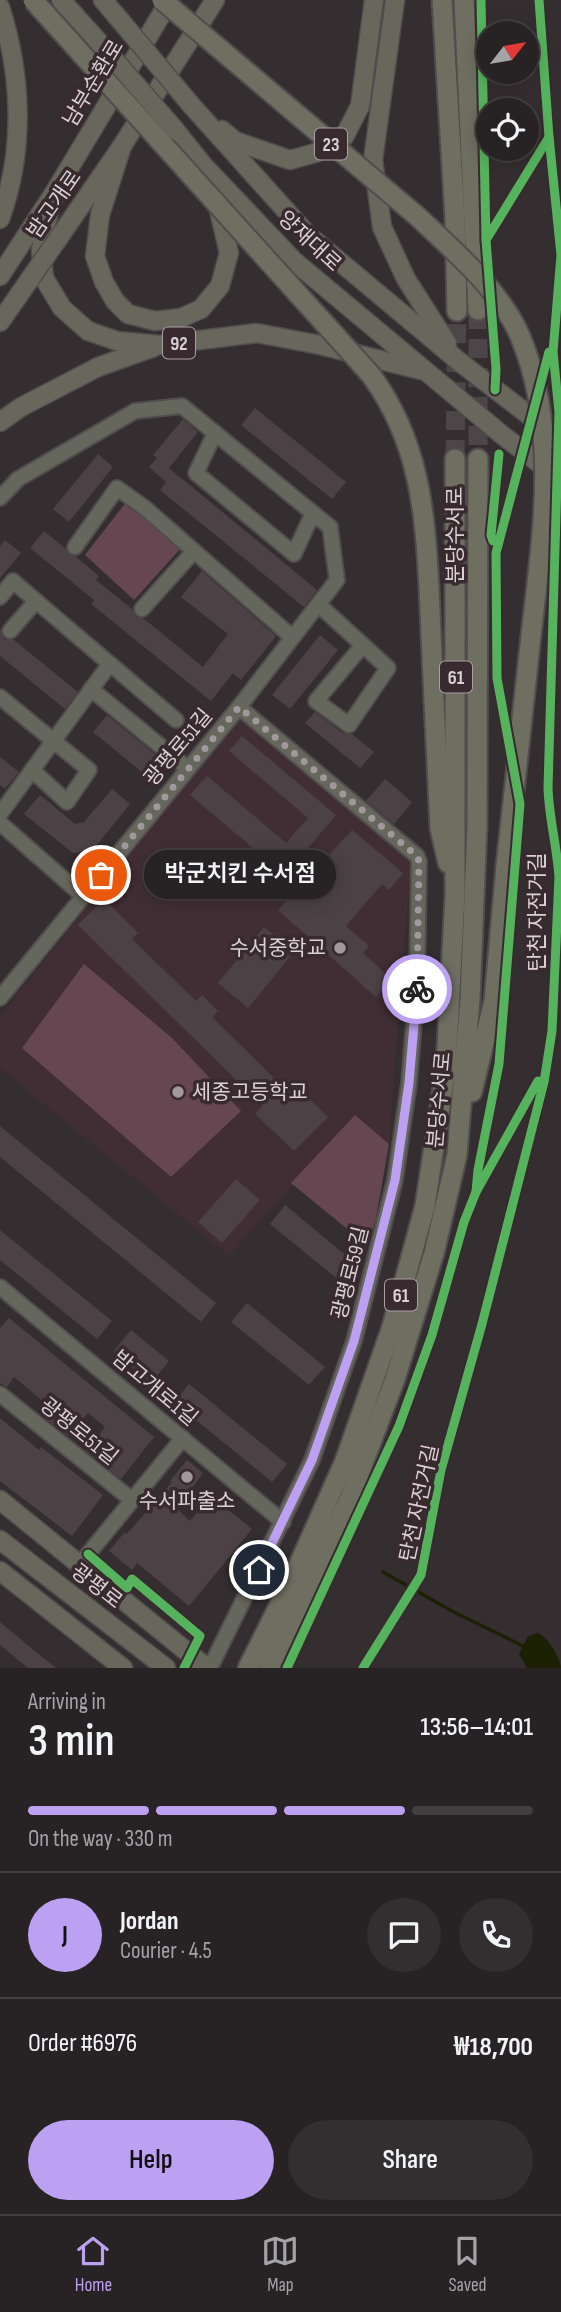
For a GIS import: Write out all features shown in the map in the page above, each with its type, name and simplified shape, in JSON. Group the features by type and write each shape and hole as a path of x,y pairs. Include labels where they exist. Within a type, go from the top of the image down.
{"highway":[{"path":"33,0 370,376 397,415 420,488 426,532 440,828 455,895"},
{"path":"162,0 426,225 491,289 520,334 536,383 544,431 545,469 535,597 494,1001 457,1155"},
{"path":"442,0 455,218 457,311"},
{"path":"464,0 478,310"},
{"name":"분당수서로","path":"269,1668 350,1498 390,1391 434,1253 457,1155 470,999 477,825 478,458"},
{"name":"분당수서로","path":"248,1668 293,1578 345,1461 392,1326 425,1206 446,1067 455,895 455,459"}],"main road":[{"name":"양재대로","path":"61,0 204,166 294,261 501,434 561,480"},
{"name":"남부순환로","path":"56,190 170,0"},
{"path":"204,166 222,216 229,253 220,286 201,309 180,318 155,321 128,314 115,301 104,282 95,256 100,215 122,146 215,0"},
{"name":"23","path":"192,106 235,141 290,160 315,153 344,137 360,106 374,0"},
{"path":"395,0 373,160 382,227 411,288 461,363"},
{"name":"양재대로","path":"109,6 192,106 308,235 461,363 561,440"},
{"path":"0,7 8,34 19,101 15,165 0,219"},
{"name":"밤고개로","path":"0,322 122,146"},
{"name":"밤고개로","path":"0,276 56,190"},
{"name":"92","path":"56,190 44,229 41,251 44,278 62,308 88,331 117,341 160,345 257,333 320,345 428,372"},
{"path":"0,422 22,407 98,366 160,345"},
{"path":"0,1500 209,1668"},
{"name":"광평로","path":"0,1540 166,1668"},
{"path":"0,1572 123,1668"},
{"path":"156,1626 173,1650 172,1668"}],"street":[{"path":"0,498 18,479 135,411 182,406 330,527 337,580 239,707"},
{"path":"215,433 196,473 294,554 313,513"},
{"path":"75,547 117,488 145,508 292,637"},
{"path":"142,610 194,551"},
{"path":"0,597 13,581 176,720"},
{"path":"10,631 36,601"},
{"path":"318,604 363,645 388,668 349,725 317,701 363,645"},
{"path":"0,814 109,665"},
{"path":"91,690 187,768"},
{"path":"0,697 89,770 67,802 32,770"},
{"name":"광평로51길","path":"0,998 239,707 417,856 419,861"},
{"path":"0,823 83,896"},
{"name":"광평로59길","path":"209,1668 312,1460 354,1341 395,1180 409,1083 417,985 419,861"},
{"name":"밤고개로1길","path":"0,1287 283,1522"},
{"name":"광평로51길","path":"0,1394 132,1500"},
{"name":"광평로","path":"80,1564 183,1438"}],"shaded area":[{"path":"127,501 182,547 134,600 85,555"},
{"path":"239,717 411,863 389,1144 355,1115 229,1256 0,1068 0,1016"},
{"path":"84,964 172,1038 241,1111 171,1177 22,1048"},
{"path":"355,1115 389,1144 376,1218 368,1246 291,1183"},
{"path":"537,1633 553,1648 561,1668 527,1668 519,1654 528,1636"}],"building":[{"path":"255,408 346,482 332,499 241,425"},
{"path":"183,419 198,432 169,468 317,590 304,607 160,490 166,482 149,467 157,458 153,455"},
{"path":"98,454 113,467 69,522 53,509"},
{"path":"44,531 99,576 96,580 133,610 136,617 143,618 203,667 228,634 181,597 202,571 276,636 241,680 233,673 211,701 91,604 94,600 30,548"},
{"path":"5,540 21,553 0,578 0,546"},
{"path":"0,628 4,639 14,640 78,692 65,709 0,656"},
{"path":"320,635 338,650 290,709 272,695"},
{"path":"315,712 343,733 352,734 374,752 360,768 305,723"},
{"path":"107,715 162,760 148,777 93,732"},
{"path":"242,736 336,815 285,875 190,795 207,776 286,843 308,818 229,751"},
{"path":"0,757 19,772 5,789 0,785"},
{"path":"385,779 412,802 394,824 366,801"},
{"path":"112,789 130,804 92,851 73,853 24,814 40,795 75,824 84,822"},
{"path":"352,830 403,873 389,890 382,884 346,926 369,946 363,953 391,979 376,997 278,910"},
{"path":"104,899 138,933 132,939 196,1001 202,995 218,1011 212,1017 282,1086 289,1079 328,1117 294,1151 255,1114 263,1106 78,925"},
{"path":"264,927 294,952 248,1008 218,983"},
{"path":"0,1126 216,1303 201,1322 0,1157"},
{"path":"236,1179 260,1200 222,1243 198,1222"},
{"path":"285,1205 355,1263 340,1281 270,1224"},
{"path":"0,1230 112,1321 97,1339 0,1260"},
{"path":"247,1303 325,1367 309,1385 231,1322"},
{"path":"9,1318 154,1437 121,1479 86,1451 105,1427 88,1413 68,1436 44,1417 51,1408 14,1377 7,1387 0,1383 0,1328"},
{"path":"131,1330 169,1361 151,1383 113,1352"},
{"path":"189,1384 287,1464 272,1482 174,1402"},
{"path":"0,1418 39,1450 41,1447 103,1495 72,1536 0,1481"},
{"path":"187,1460 203,1473 177,1509 190,1521 211,1496 252,1529 189,1606 137,1563 132,1570 109,1551 172,1482 170,1481"},
{"path":"0,1622 56,1668 28,1668 0,1645"}],"waterway":[{"path":"383,1572 452,1611 523,1646"}],"tunnel":[{"path":"478,310 478,459"},
{"path":"455,459 457,311"}],"cycle path":[{"path":"481,0 486,240 496,369 495,390"},
{"name":"탄천 자전거길","path":"363,1668 421,1575 441,1470 482,1324 544,1082 552,1031 559,877 548,788 559,412 553,352 561,255 539,0"},
{"path":"486,240 549,137"},
{"name":"탄천 자전거길","path":"476,1192 499,1064 520,804 497,678 496,553 549,352"},
{"path":"493,541 491,535 499,454"},
{"path":"287,1668 399,1426 432,1335 464,1222 476,1192 538,1081"},
{"path":"88,1554 127,1588 132,1579 200,1636 184,1668"}],"way so far":[{"path":"101,875 239,707 417,856 417,989"}],"place":[{"name":"박군치킨 수서점","path":"101,875"},
{"name":"수서중학교","path":"340,948"},
{"name":"세종고등학교","path":"178,1092"},
{"name":"수서파출소","path":"187,1477"}],"route":[{"path":"259,1570 312,1460 354,1341 395,1180 409,1083 417,989"}]}
